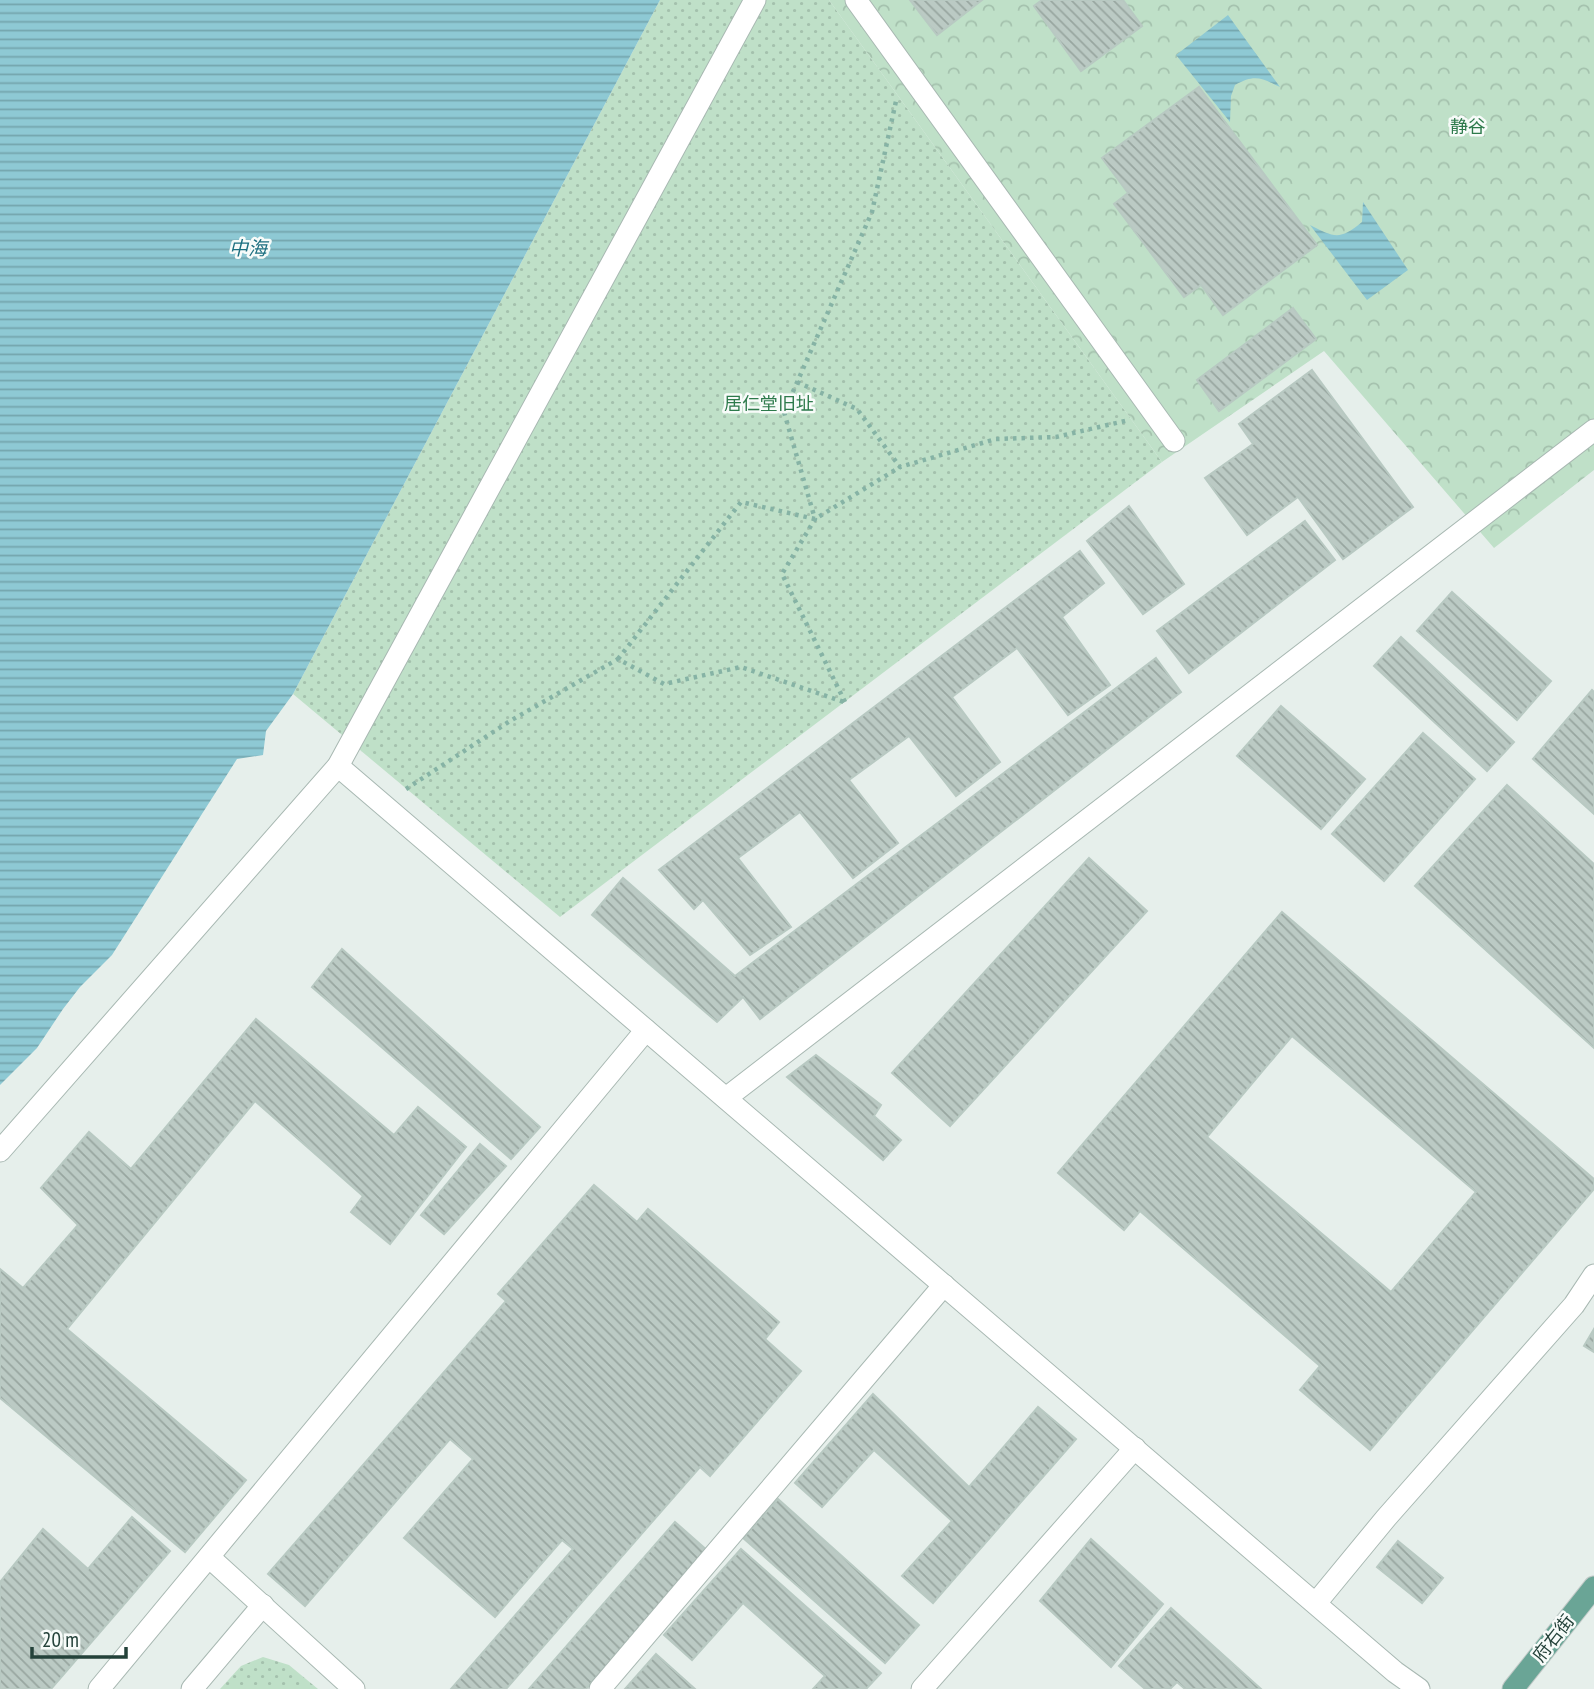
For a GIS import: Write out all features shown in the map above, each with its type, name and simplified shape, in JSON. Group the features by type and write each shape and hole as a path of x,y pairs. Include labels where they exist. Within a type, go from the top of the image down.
{"main road":[{"name":"府右街","path":"1513,1689 1594,1587"}],"lane":[{"path":"0,1151 338,766 755,0"},
{"path":"856,0 1174,442"},
{"path":"726,1098 1594,430"},
{"path":"338,766 1395,1672 1419,1689"},
{"path":"99,1689 646,1030"},
{"path":"1316,1603 1386,1518 1574,1305 1594,1275"},
{"path":"600,1689 944,1285"},
{"path":"922,1689 1135,1448"},
{"path":"209,1557 354,1689"},
{"path":"192,1689 262,1605"}],"path":[{"path":"815,519 784,412 872,212 904,67"},
{"path":"797,382 857,409 900,467"},
{"path":"618,659 664,684 740,667 845,702 782,574 815,519 900,467 996,439 1056,437 1154,414"},
{"path":"383,805 510,721 618,659 741,502 815,519"}],"green space":[{"name":"居仁堂旧址","path":"660,0 829,0 1162,462 560,917 293,694"},
{"name":"静谷","path":"829,0 1594,0 1594,470 1494,548 1324,351 1162,462"},
{"path":"263,1657 289,1665 318,1689 220,1689 241,1666"}],"water":[{"name":"中海","path":"0,0 660,0 293,694 266,731 263,755 237,759 112,955 80,987 37,1048 0,1085"},
{"path":"1228,15 1280,87 1258,78 1235,85 1231,96 1230,122 1176,55"},
{"path":"1363,202 1408,270 1367,300 1310,225 1332,235 1348,232 1362,222"}],"building":[{"path":"910,0 982,0 937,35"},
{"path":"1042,0 1123,0 1142,26 1081,71 1034,6"},
{"path":"1199,87 1317,245 1223,315 1201,285 1184,297 1114,204 1128,193 1102,158"},
{"path":"1293,308 1316,339 1219,411 1197,380"},
{"path":"1312,370 1413,507 1343,559 1298,497 1247,535 1205,478 1253,444 1239,424"},
{"path":"1129,506 1184,584 1143,614 1087,541"},
{"path":"1305,521 1335,560 1189,673 1157,631"},
{"path":"1080,551 1104,583 1062,617 1110,685 1068,715 1017,648 952,697 1000,762 956,796 909,736 849,780 898,843 853,878 800,812 738,858 791,927 750,955 703,900 694,909 659,870"},
{"path":"1452,592 1551,681 1517,720 1417,631"},
{"path":"1401,637 1514,742 1487,771 1374,666"},
{"path":"1156,658 1181,692 760,1019 743,997 717,1022 592,915 623,878 735,976"},
{"path":"1592,690 1594,692 1594,814 1533,759"},
{"path":"1281,706 1365,779 1321,829 1237,756"},
{"path":"1423,733 1475,779 1384,881 1332,834"},
{"path":"1507,785 1594,864 1594,1048 1415,886"},
{"path":"1089,858 1147,911 950,1126 892,1073"},
{"path":"1282,912 1594,1179 1594,1189 1370,1450 1300,1390 1320,1366 1140,1211 1124,1230 1058,1173","holes":["1292,1036 1476,1192 1391,1292 1207,1137"]},
{"path":"342,949 540,1127 511,1159 312,987"},
{"path":"256,1019 394,1135 418,1107 466,1147 390,1244 351,1212 363,1196 255,1101 67,1329 246,1480 185,1552 0,1398 0,1269 23,1288 78,1225 41,1188 89,1132 131,1169"},
{"path":"816,1055 881,1105 874,1116 901,1140 883,1160 787,1077"},
{"path":"480,1144 506,1166 444,1234 421,1215"},
{"path":"594,1185 637,1222 648,1209 779,1322 765,1339 801,1371 710,1476 700,1467 506,1689 451,1689 573,1549 562,1540 495,1617 404,1538 473,1459 450,1439 305,1606 268,1574 506,1301 498,1294"},
{"path":"1594,1329 1594,1352 1584,1346"},
{"path":"873,1394 969,1487 1038,1407 1076,1439 933,1603 902,1576 952,1521 874,1450 822,1507 795,1483"},
{"path":"778,1499 919,1625 885,1663 743,1538"},
{"path":"132,1517 170,1551 51,1689 0,1689 0,1582 43,1529 88,1569"},
{"path":"675,1522 708,1551 586,1689 529,1689"},
{"path":"1091,1539 1163,1604 1111,1667 1040,1601"},
{"path":"1398,1541 1443,1578 1422,1603 1377,1567"},
{"path":"741,1549 881,1673 866,1689 813,1689 825,1676 743,1603 692,1660 664,1635"},
{"path":"1171,1608 1261,1689 1185,1689 1177,1682 1170,1689 1145,1689 1119,1666"},
{"path":"656,1654 695,1689 625,1689"}]}
